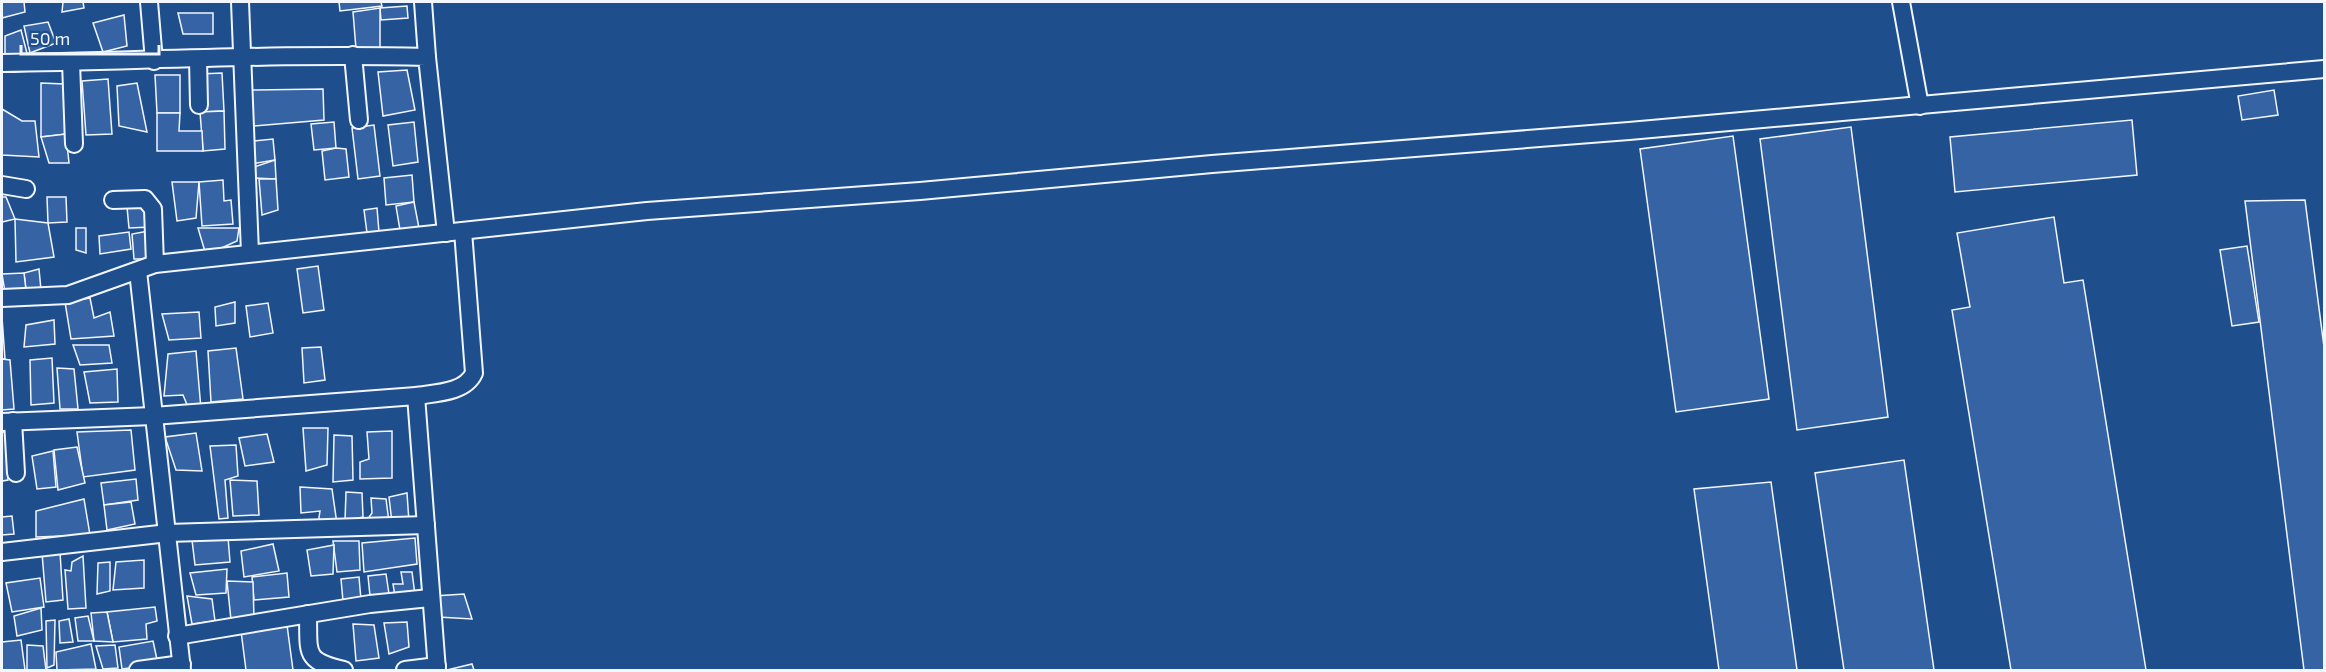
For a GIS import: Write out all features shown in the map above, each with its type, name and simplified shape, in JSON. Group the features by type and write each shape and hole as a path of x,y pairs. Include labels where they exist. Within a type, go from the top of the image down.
{"street":[{"path":"149,2 154,61"},
{"path":"240,2 250,253"},
{"path":"423,2 446,232"},
{"path":"1901,2 1920,106"},
{"path":"353,55 359,120"},
{"path":"2,63 154,61 242,56 427,57"},
{"path":"198,59 199,105"},
{"path":"71,62 74,144"},
{"path":"2,298 58,296 155,264 647,211 920,191 1920,106 2325,69"},
{"path":"2,185 26,189"},
{"path":"113,200 145,199 153,209 155,264"},
{"path":"16,472 7,422 153,416 416,396 459,387 470,380 474,373 463,231"},
{"path":"138,271 182,667 138,670"},
{"path":"405,670 437,668 416,396"},
{"path":"2,552 168,533 426,525"},
{"path":"177,636 370,604 430,598"},
{"path":"308,615 309,646 313,659 320,664 344,670"}],"building":[{"path":"2,2 24,2 25,12 2,18"},
{"path":"63,2 83,2 84,8 62,12"},
{"path":"339,2 381,2 382,6 340,11"},
{"path":"407,6 408,18 381,20 380,8"},
{"path":"380,8 380,48 356,49 353,12"},
{"path":"178,13 213,13 213,34 183,34"},
{"path":"124,15 127,46 103,52 93,23"},
{"path":"48,22 56,43 30,53 24,26"},
{"path":"21,30 28,57 5,59 5,36"},
{"path":"407,70 415,110 383,116 378,72"},
{"path":"222,73 224,111 200,112 199,74"},
{"path":"155,75 180,75 180,113 157,113"},
{"path":"108,79 112,134 86,135 82,81"},
{"path":"41,83 64,84 66,134 41,137"},
{"path":"137,83 147,132 119,126 117,86"},
{"path":"323,89 324,120 253,126 252,90"},
{"path":"2274,90 2278,115 2242,120 2238,96"},
{"path":"2,109 22,121 35,121 39,157 2,155"},
{"path":"224,111 225,149 203,151 200,112"},
{"path":"157,113 180,113 179,131 202,131 203,151 157,151"},
{"path":"2132,120 2137,175 1955,192 1950,137"},
{"path":"334,122 336,148 314,150 311,124"},
{"path":"414,122 418,162 393,166 388,125"},
{"path":"374,125 380,176 358,179 352,128"},
{"path":"1851,127 1888,417 1797,430 1760,139"},
{"path":"66,134 69,163 49,163 41,137"},
{"path":"1733,136 1769,399 1676,412 1640,149"},
{"path":"273,139 275,160 251,164 254,141"},
{"path":"336,148 346,149 349,177 325,180 322,151"},
{"path":"275,160 276,179 253,178 254,167"},
{"path":"412,175 414,202 386,205 384,178"},
{"path":"259,179 276,179 278,210 262,215"},
{"path":"223,180 224,201 231,200 233,224 202,226 199,182"},
{"path":"172,182 199,182 196,218 177,221"},
{"path":"2,197 6,197 15,219 2,222"},
{"path":"47,197 66,197 67,222 48,223"},
{"path":"2305,200 2324,347 2324,670 2304,670 2245,201"},
{"path":"414,202 419,228 400,230 396,206"},
{"path":"127,207 145,208 151,227 129,228"},
{"path":"377,208 379,232 367,233 364,210"},
{"path":"2054,217 2064,283 2083,280 2146,670 2011,670 1952,310 1970,307 1957,233"},
{"path":"15,219 48,223 54,257 16,262"},
{"path":"76,228 86,228 86,253 76,250"},
{"path":"198,228 239,228 237,241 206,255"},
{"path":"154,230 148,259 134,259 132,234"},
{"path":"129,232 131,249 100,254 99,236"},
{"path":"2247,246 2259,322 2232,326 2220,250"},
{"path":"318,266 324,310 303,313 297,269"},
{"path":"39,269 41,290 26,290 24,273"},
{"path":"24,273 26,290 5,292 2,274"},
{"path":"90,298 94,318 110,312 114,336 71,339 65,302"},
{"path":"235,302 235,323 216,326 215,307"},
{"path":"268,303 273,333 250,337 246,306"},
{"path":"199,312 201,338 169,340 162,314"},
{"path":"2,317 5,359 2,359"},
{"path":"54,320 55,344 24,347 26,325"},
{"path":"73,345 109,345 112,363 80,365"},
{"path":"321,347 325,380 304,383 302,348"},
{"path":"236,348 243,399 211,402 208,351"},
{"path":"196,351 201,409 190,412 183,395 164,396 168,354"},
{"path":"52,358 54,403 31,405 30,360"},
{"path":"2,359 10,360 14,409 2,410"},
{"path":"57,368 74,369 78,409 60,409"},
{"path":"117,369 118,402 90,403 84,372"},
{"path":"303,428 328,428 327,465 306,471"},
{"path":"131,430 135,470 83,477 77,432"},
{"path":"392,431 392,478 360,479 360,462 369,459 367,432"},
{"path":"2,432 5,432 8,480 2,481"},
{"path":"196,433 202,471 176,470 165,437"},
{"path":"267,434 274,462 245,466 239,438"},
{"path":"334,435 352,436 353,480 333,482"},
{"path":"236,445 238,476 225,480 228,518 219,519 210,446"},
{"path":"77,447 85,483 58,490 54,450"},
{"path":"53,451 56,487 37,489 32,456"},
{"path":"1904,460 1934,670 1844,670 1815,473"},
{"path":"136,479 138,500 104,505 101,483"},
{"path":"230,480 257,481 259,515 233,516"},
{"path":"1771,482 1797,670 1719,670 1694,489"},
{"path":"300,487 332,489 337,524 318,524 320,511 301,513"},
{"path":"346,492 362,493 363,517 345,521"},
{"path":"407,493 409,522 392,523 389,497"},
{"path":"371,498 386,499 389,522 365,523 372,513"},
{"path":"84,499 90,535 36,537 36,511"},
{"path":"131,502 135,524 107,530 104,505"},
{"path":"12,516 14,534 2,535 2,517"},
{"path":"228,537 230,562 195,565 192,540"},
{"path":"415,538 417,564 364,572 362,543"},
{"path":"333,541 359,541 360,570 337,572"},
{"path":"273,544 279,571 244,577 241,551"},
{"path":"334,545 333,574 311,576 307,550"},
{"path":"60,552 63,600 46,602 42,553"},
{"path":"83,556 86,608 68,609 65,570 71,571 72,562"},
{"path":"144,560 144,588 113,590 116,562"},
{"path":"110,562 110,591 97,594 98,563"},
{"path":"227,569 226,593 196,595 190,573"},
{"path":"401,572 412,572 415,595 395,596 393,584 403,584"},
{"path":"287,573 289,597 254,600 252,577"},
{"path":"386,574 389,594 370,596 368,576"},
{"path":"359,577 361,600 343,601 341,579"},
{"path":"40,578 44,607 12,612 6,583"},
{"path":"227,581 253,582 254,619 231,620"},
{"path":"464,594 472,619 438,617 434,596"},
{"path":"187,596 212,599 215,621 192,624"},
{"path":"155,607 157,621 146,624 147,639 113,642 107,612"},
{"path":"41,608 42,630 17,636 14,616"},
{"path":"107,612 113,642 94,641 91,613"},
{"path":"88,616 94,641 78,641 75,618"},
{"path":"69,619 73,642 60,643 59,621"},
{"path":"55,620 54,665 47,668 46,621"},
{"path":"407,622 409,647 389,654 384,623"},
{"path":"353,624 374,625 379,658 356,661"},
{"path":"287,625 293,670 246,670 241,631"},
{"path":"21,640 25,670 2,670 2,642"},
{"path":"153,641 158,664 122,669 119,647"},
{"path":"91,644 96,669 57,670 56,652"},
{"path":"27,645 43,646 46,670 27,670"},
{"path":"115,645 118,668 103,669 96,646"},
{"path":"472,664 474,670 447,670"}]}
